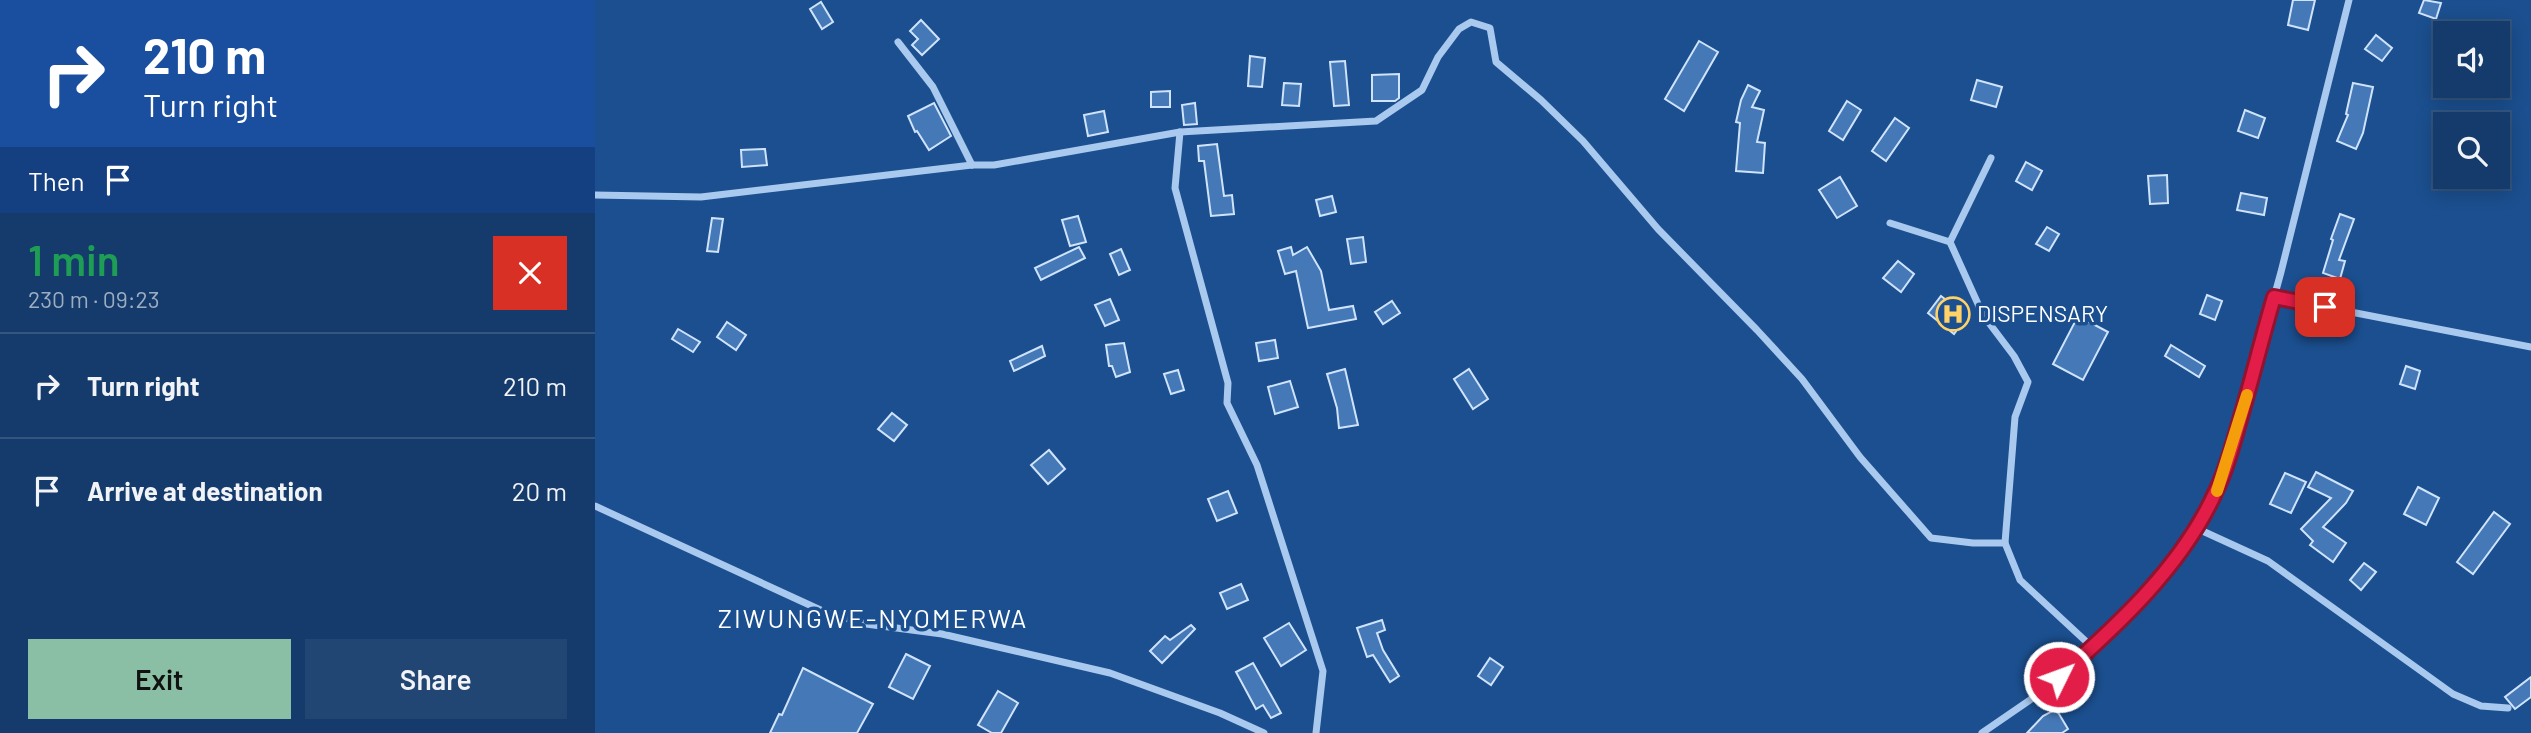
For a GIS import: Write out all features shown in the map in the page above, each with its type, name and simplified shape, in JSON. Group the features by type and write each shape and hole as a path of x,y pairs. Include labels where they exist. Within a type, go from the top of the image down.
{"street":[{"path":"1982,733 2043,691 2092,647 2179,555 2217,490 2232,447 2274,297 2349,0"},
{"path":"595,195 701,197 971,165 994,165 1180,132 1376,121 1422,90 1430,70 1459,29 1471,22 1490,28 1496,62 1541,100 1583,141 1658,229 1757,330 1802,380 1860,457 1931,538 1973,543 2005,543"},
{"path":"898,42 933,87 971,165"},
{"path":"1180,132 1175,188 1228,383 1227,403 1257,465 1323,671 1316,733"},
{"path":"1950,242 1991,158"},
{"path":"1890,223 1950,242 1983,315 2014,356 2028,382 2015,418 2005,543 2020,580 2092,647"},
{"path":"2274,297 2531,347"},
{"path":"595,506 827,613 866,624 942,634 1110,673 1220,713 1264,733"},
{"path":"2196,528 2268,561 2452,694 2481,706 2508,708"}],"building":[{"path":"2293,0 2315,0 2308,30 2288,25"},
{"path":"2424,0 2441,3 2436,19 2419,13"},
{"path":"821,2 833,22 822,29 810,9"},
{"path":"921,20 939,39 922,55 912,45 918,39 910,31"},
{"path":"2376,35 2392,48 2382,61 2365,49"},
{"path":"1699,41 1718,52 1684,111 1665,99"},
{"path":"1250,56 1265,58 1262,87 1248,86"},
{"path":"1345,61 1349,105 1334,106 1330,62"},
{"path":"1399,74 1399,98 1395,101 1372,101 1372,75"},
{"path":"1977,80 2002,87 1996,107 1971,100"},
{"path":"1284,83 1301,84 1299,106 1282,105"},
{"path":"2353,83 2373,87 2363,133 2356,149 2337,141 2348,115 2346,114"},
{"path":"1748,85 1760,91 1752,107 1764,110 1757,142 1765,143 1763,173 1736,171 1740,123 1736,122"},
{"path":"1170,91 1170,107 1151,107 1151,92"},
{"path":"1847,101 1861,110 1843,140 1829,131"},
{"path":"934,103 951,136 929,150 917,131 915,132 908,116"},
{"path":"1195,103 1197,124 1184,125 1182,105"},
{"path":"2245,110 2265,118 2258,138 2238,131"},
{"path":"1104,111 1108,132 1088,136 1084,115"},
{"path":"1895,118 1909,128 1886,161 1872,151"},
{"path":"1217,144 1224,196 1232,195 1234,214 1211,216 1204,161 1199,161 1198,146"},
{"path":"765,149 767,165 742,167 741,150"},
{"path":"2026,162 2042,171 2032,190 2016,181"},
{"path":"2167,175 2168,203 2150,204 2148,176"},
{"path":"1840,177 1857,206 1837,218 1819,190"},
{"path":"2241,193 2267,198 2264,215 2237,210"},
{"path":"1332,196 1336,212 1320,216 1316,200"},
{"path":"2340,214 2354,219 2339,260 2345,261 2340,279 2323,273"},
{"path":"1078,216 1086,242 1070,246 1062,220"},
{"path":"712,218 723,219 718,252 707,251"},
{"path":"2047,227 2059,234 2049,251 2036,244"},
{"path":"1363,237 1366,262 1351,264 1347,239"},
{"path":"1079,247 1085,258 1041,280 1035,268"},
{"path":"1291,247 1293,255 1307,247 1321,271 1329,310 1353,306 1356,319 1308,328 1296,271 1285,274 1278,251"},
{"path":"1121,249 1130,270 1119,275 1110,254"},
{"path":"1898,261 1914,274 1901,292 1883,278"},
{"path":"2207,295 2222,301 2215,320 2200,314"},
{"path":"1941,296 1967,316 1954,334 1928,313"},
{"path":"1110,299 1119,320 1105,326 1095,305"},
{"path":"1392,301 1400,313 1383,324 1375,312"},
{"path":"2078,316 2108,332 2083,380 2053,364"},
{"path":"727,322 746,335 736,350 717,337"},
{"path":"678,329 700,342 693,352 672,339"},
{"path":"1275,340 1278,358 1259,361 1256,343"},
{"path":"1124,343 1130,372 1116,377 1112,366 1109,366 1106,345"},
{"path":"2171,345 2205,366 2199,377 2165,356"},
{"path":"1042,346 1045,356 1014,371 1010,361"},
{"path":"2406,366 2420,371 2415,389 2400,384"},
{"path":"1345,369 1358,425 1339,428 1337,408 1327,374"},
{"path":"1469,369 1488,399 1473,409 1454,379"},
{"path":"1178,370 1184,390 1171,394 1164,374"},
{"path":"1290,381 1298,407 1275,414 1268,387"},
{"path":"892,413 907,425 894,441 878,429"},
{"path":"1049,450 1065,469 1048,484 1031,465"},
{"path":"2316,472 2353,491 2346,503 2323,527 2346,543 2333,562 2310,545 2313,541 2301,529 2331,498 2308,487"},
{"path":"2285,473 2306,482 2291,513 2270,504"},
{"path":"2418,487 2439,498 2426,525 2404,514"},
{"path":"1228,491 1237,513 1217,521 1208,499"},
{"path":"2494,512 2510,524 2473,574 2457,562"},
{"path":"2364,563 2376,572 2361,590 2350,580"},
{"path":"1241,584 1248,600 1227,609 1220,593"},
{"path":"1382,620 1385,630 1377,633 1383,650 1399,676 1390,682 1373,655 1367,657 1357,628"},
{"path":"1289,623 1306,650 1281,666 1264,638"},
{"path":"1191,625 1195,629 1162,663 1150,651 1165,636 1170,640"},
{"path":"906,654 930,666 913,699 889,687"},
{"path":"1490,658 1503,667 1491,685 1478,676"},
{"path":"1253,663 1281,713 1271,718 1263,705 1256,709 1236,672"},
{"path":"803,668 873,704 857,733 770,733 779,714 782,715"},
{"path":"2531,677 2531,697 2515,709 2505,697"},
{"path":"998,691 1018,703 1001,733 992,733 978,725"},
{"path":"2056,709 2068,729 2062,733 2027,733 2043,716"}],"slow traffic":[{"path":"2217,491 2247,395"}],"place":[{"name":"DISPENSARY","path":"1953,314"}],"district":[{"name":"ZIWUNGWE-NYOMERWA","path":"873,619"}],"route":[{"path":"2059,677 2154,584 2179,555 2196,528 2217,490 2232,447 2274,297 2325,307"}]}
